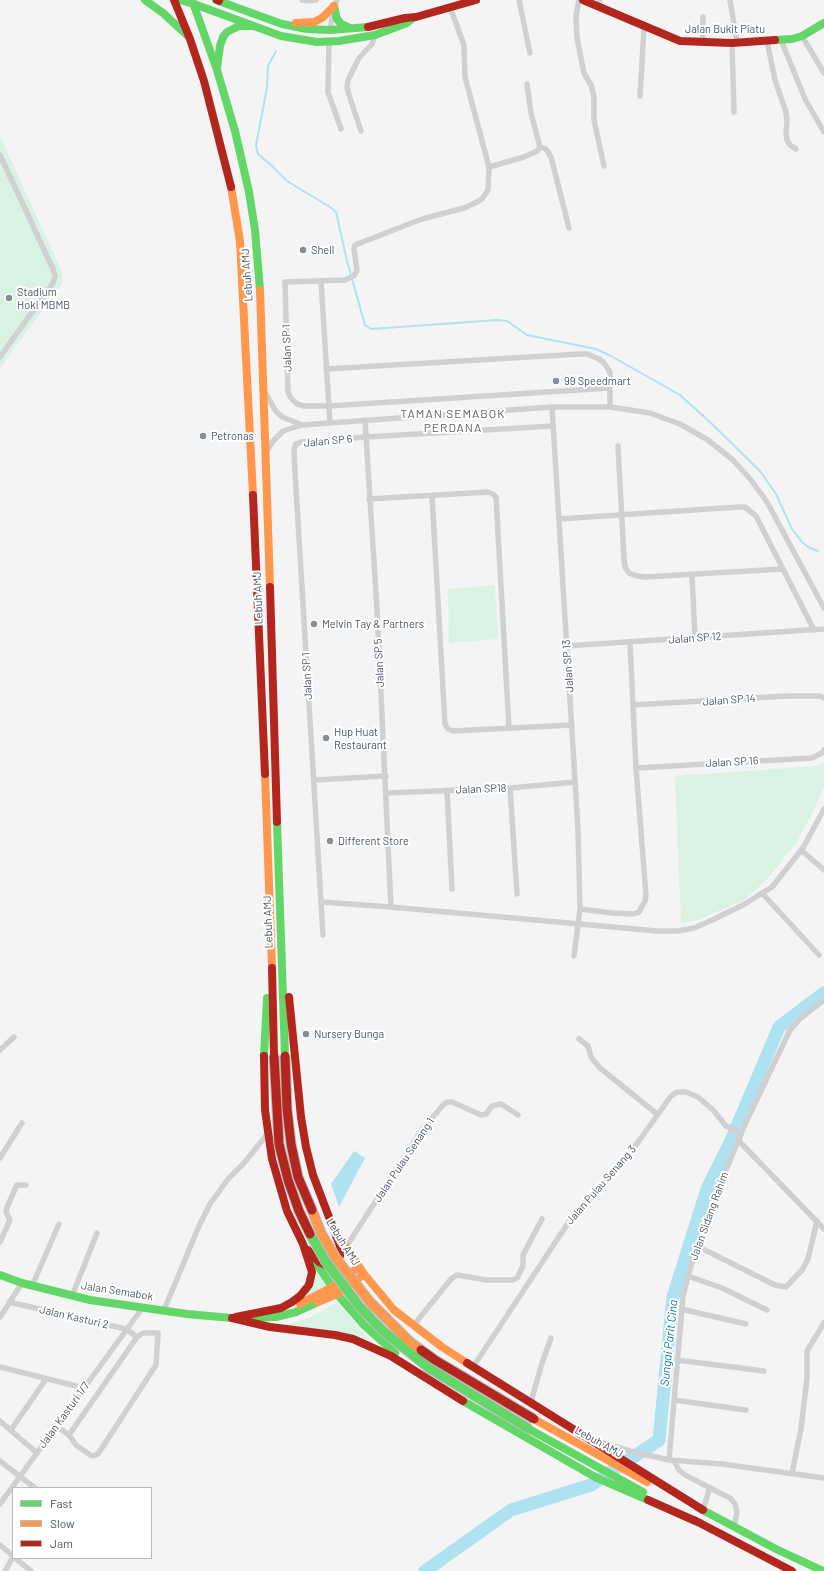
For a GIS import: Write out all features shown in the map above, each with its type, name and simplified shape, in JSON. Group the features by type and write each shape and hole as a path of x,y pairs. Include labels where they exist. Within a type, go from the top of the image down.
{"main road":[{"path":"146,0 163,13 190,39"},
{"name":"Lebuh AMJ","path":"174,0 190,39 204,80 231,184 240,241 250,455 252,468 271,926 276,1107 279,1144 288,1180 299,1211 312,1239 326,1262 359,1306 383,1331 429,1368 529,1429 602,1470 700,1524 792,1571"},
{"path":"180,0 193,2 253,26 281,36 298,40 329,42 357,39 374,35 407,23 416,17"},
{"path":"217,0 282,24 307,29 330,30 368,27 405,18 416,17 476,0"},
{"name":"Jalan Bukit Piatu","path":"583,0 599,3 644,28 680,40 703,43 781,40 802,36 824,23"},
{"name":"Lebuh AMJ","path":"193,2 217,70 236,131 249,192 255,230 260,287 264,390 287,1109 291,1144 298,1177 321,1234 336,1258 370,1302 409,1341 435,1360 534,1419 613,1464 628,1468"},
{"path":"282,24 314,22 322,18 336,3"},
{"path":"336,3 337,19 341,24 352,29"},
{"path":"217,70 220,46 223,37 227,32 239,26 253,26"},
{"path":"330,30 337,36 357,39"},
{"path":"298,40 324,36 330,30"},
{"path":"232,1318 281,1308 300,1296 308,1285 312,1272 303,1244 287,1211 278,1185 272,1159 265,1110 264,1049 271,926"},
{"path":"280,927 296,1053 301,1117 306,1147 313,1175 340,1246 340,1251 337,1260 326,1265 319,1262 303,1244"},
{"path":"333,1227 362,1271 394,1310"},
{"path":"303,1244 335,1290 364,1325 386,1346 424,1375"},
{"name":"Jalan Semabok","path":"0,1275 32,1286 72,1296 164,1310 232,1318 285,1310 335,1290 362,1271"},
{"path":"364,1325 359,1315 359,1308 362,1302 369,1297 380,1299 442,1348 621,1459 628,1468 734,1528 824,1571"},
{"path":"232,1318 270,1327 353,1339 391,1356 477,1409 595,1477 700,1524"}],"street":[{"path":"302,0 316,0"},
{"path":"519,0 530,53"},
{"path":"579,0 576,16 577,38 584,72 591,85 594,97 594,120 604,166"},
{"path":"730,0 734,42 734,112"},
{"path":"330,30 336,3"},
{"path":"330,423 321,281 346,280 352,277 357,266 354,249 355,245 422,218 464,208 482,199 488,190 489,167 466,77 464,45 450,7"},
{"path":"703,17 703,43"},
{"path":"640,96 644,28"},
{"path":"361,131 347,87 348,80 359,58 372,44 374,35"},
{"path":"802,36 824,73"},
{"path":"781,40 805,99 824,132"},
{"path":"766,41 775,80 786,112 787,140 790,145 796,149"},
{"path":"329,42 328,92 341,129"},
{"path":"527,84 531,113 540,147 546,150 551,157 568,228"},
{"path":"489,167 524,157 537,151 540,147"},
{"path":"0,155 54,269 55,276 53,283 0,357"},
{"name":"Jalan SP 1","path":"321,281 285,282 288,392 297,404 304,406 329,406 610,388"},
{"path":"326,369 580,354 593,356 604,363 610,372 610,407"},
{"path":"264,390 275,410 282,417 302,425"},
{"path":"266,452 273,441 283,431 302,425 552,407 610,407 650,413 687,428 720,449 742,469 760,490 824,608"},
{"name":"Jalan SP 13","path":"552,407 575,782 580,909 574,956"},
{"name":"Jalan SP 5","path":"365,420 386,776 391,907"},
{"name":"Jalan SP 6","path":"294,450 296,444 302,442 553,426"},
{"path":"618,446 624,560 625,567 629,573 645,577 782,569"},
{"name":"Jalan SP 1","path":"294,450 323,935"},
{"path":"369,499 488,492 496,497 509,728"},
{"path":"432,496 445,724 448,729 453,731 572,725"},
{"path":"558,519 744,507 756,516 814,630"},
{"path":"692,575 695,638"},
{"name":"Jalan SP 12","path":"566,646 630,643 824,629"},
{"path":"580,909 633,914 639,912 643,907 646,895 636,768 630,643"},
{"name":"Jalan SP 14","path":"633,705 787,696 820,696 824,698"},
{"name":"Jalan SP 16","path":"636,768 812,758 822,753 824,750"},
{"path":"314,780 386,776"},
{"name":"Jalan SP18","path":"386,793 510,788 575,782"},
{"path":"510,788 517,894"},
{"path":"446,790 452,889"},
{"path":"321,902 657,931 678,931 694,928 710,921 743,905 772,887 801,850 824,809"},
{"path":"801,850 824,870"},
{"path":"762,893 819,955"},
{"name":"Jalan Sidang Rahim","path":"672,1461 674,1400 681,1309 688,1276 697,1246 710,1208 738,1140 739,1132 790,1030 801,1018 824,1000"},
{"path":"0,1050 14,1037"},
{"path":"579,1039 588,1046 591,1057 600,1068 657,1114"},
{"name":"Jalan Pulau Senang 3","path":"472,1367 576,1211 598,1191 638,1141 670,1096 677,1092 686,1092 703,1102 714,1111 726,1126 739,1132"},
{"name":"Jalan Pulau Senang 1","path":"346,1248 421,1131 443,1105 447,1102 452,1102 478,1114 484,1115 492,1106 501,1104 518,1115"},
{"path":"0,1158 22,1123"},
{"path":"164,1310 199,1226 210,1204 228,1179 245,1162 268,1132"},
{"path":"738,1140 824,1229"},
{"path":"0,1242 10,1220 6,1212 6,1207 17,1185 26,1185"},
{"path":"413,1326 451,1279 457,1275 486,1280 512,1280 517,1278 523,1266 524,1255 542,1219"},
{"path":"697,1246 775,1285 786,1287 802,1270 808,1259 817,1221"},
{"path":"32,1286 60,1224"},
{"path":"72,1296 97,1233"},
{"path":"688,1276 729,1292 767,1310"},
{"path":"0,1317 22,1283"},
{"name":"Jalan Kasturi 2","path":"11,1299 128,1326 137,1337"},
{"name":"Jalan Kasturi 1/7","path":"12,1487 143,1307"},
{"path":"681,1309 746,1324"},
{"path":"792,1473 801,1429 807,1378 807,1351 824,1323"},
{"path":"56,1426 69,1435 76,1446 90,1455 96,1455 101,1451 156,1365 158,1333 143,1334 137,1337"},
{"name":"Jalan Kasturi 1/7","path":"69,1435 137,1337"},
{"path":"531,1402 540,1369 551,1338"},
{"path":"677,1360 764,1371"},
{"path":"0,1367 84,1388"},
{"path":"11,1430 46,1379"},
{"path":"674,1400 746,1410"},
{"path":"0,1421 37,1453"},
{"path":"588,1438 658,1459 722,1464 824,1478"},
{"path":"0,1461 34,1487"},
{"path":"672,1461 685,1475 730,1498 735,1504 737,1512 734,1528"},
{"name":"Jalan Kasturi 1/7","path":"0,1504 12,1487"},
{"path":"703,1510 710,1487"},
{"path":"0,1545 12,1555"},
{"path":"5,1571 13,1559"},
{"path":"16,1559 31,1571"}],"green space":[{"path":"0,136 61,270 63,278 61,285 0,368"},
{"path":"495,585 498,639 449,643 448,589"},
{"path":"824,762 824,786 815,808 797,842 767,879 746,899 698,920 681,923 675,776 818,766"},
{"path":"317,1273 326,1286 305,1298"},
{"path":"337,1302 369,1340 281,1326 311,1317"}],"water":[{"path":"354,1151 365,1158 339,1207 331,1184"}],"waterway":[{"path":"276,51 268,66 267,88 256,145 258,154 287,181 336,212 347,261 365,325 371,329 497,320 507,321 527,335 596,349 611,356 680,395 711,423 760,471 776,494 792,529 802,542 808,547 818,551"},
{"name":"Sungai Parit Cina","path":"425,1571 511,1510 591,1485 659,1440 673,1297 707,1189 729,1145 779,1027 824,993"}],"traffic: fast":[{"path":"145,0 163,13 188,36"},
{"path":"180,0 194,4"},
{"path":"192,0 217,70 235,131 249,192 255,230 260,290"},
{"path":"216,0 282,24 307,29 330,30 368,27"},
{"path":"194,4 281,36 317,42 339,41 375,35 407,23 412,19"},
{"path":"334,6 337,19 341,24 350,28"},
{"path":"775,40 792,39 802,36 824,23"},
{"path":"217,68 220,46 223,37 227,32 239,26 253,26"},
{"path":"277,822 285,1056"},
{"path":"264,1056 267,998"},
{"path":"310,1234 326,1262 359,1306 383,1331 429,1368 529,1429"},
{"path":"314,1260 337,1294 364,1325 395,1353"},
{"path":"0,1275 22,1283 90,1300 187,1314 232,1318 276,1317 296,1312 318,1302"},
{"path":"463,1401 595,1477 648,1500"},
{"path":"529,1429 643,1492"},
{"path":"697,1507 776,1549 823,1571"}],"traffic: slow":[{"path":"296,23 314,22 322,18 334,6"},
{"path":"231,187 240,241 253,495"},
{"path":"260,290 270,587"},
{"path":"265,774 272,968"},
{"path":"312,1210 321,1233 336,1258 370,1302 409,1341 421,1350"},
{"path":"333,1227 364,1274 394,1310 442,1347 467,1363"},
{"path":"300,1304 332,1287 359,1267"},
{"path":"318,1302 337,1294 364,1274"},
{"path":"534,1419 647,1482"}],"traffic: jam":[{"path":"174,0 190,39 204,81 231,187"},
{"path":"368,27 405,18 416,17 476,0"},
{"path":"583,0 680,41 732,43 775,40"},
{"path":"253,495 265,774"},
{"path":"270,587 277,822"},
{"path":"272,968 274,1056"},
{"path":"289,997 301,1117 306,1147 313,1175 340,1246 340,1256 337,1260 326,1265 319,1262 308,1250"},
{"path":"236,1317 281,1308 292,1302 300,1296 309,1285 312,1272 303,1244 287,1211 272,1159 265,1110 264,1056"},
{"path":"274,1056 279,1144 288,1180 299,1211 310,1234"},
{"path":"285,1056 287,1109 291,1144 298,1177 312,1210"},
{"path":"232,1318 270,1327 335,1335 353,1339 391,1356 463,1401"},
{"path":"421,1350 435,1360 534,1419"},
{"path":"467,1363 703,1510"},
{"path":"648,1500 700,1523"},
{"path":"694,1520 792,1571"}],"place":[{"name":"Shell","path":"303,250"},
{"name":"Stadium Hoki MBMB","path":"9,298"},
{"name":"99 Speedmart","path":"556,381"},
{"name":"Petronas","path":"203,436"},
{"name":"Melvin Tay & Partners","path":"314,624"},
{"name":"Hup Huat Restaurant","path":"326,738"},
{"name":"Different Store","path":"330,841"},
{"name":"Nursery Bunga","path":"306,1034"}],"district":[{"name":"TAMAN SEMABOK PERDANA","path":"453,421"}]}
